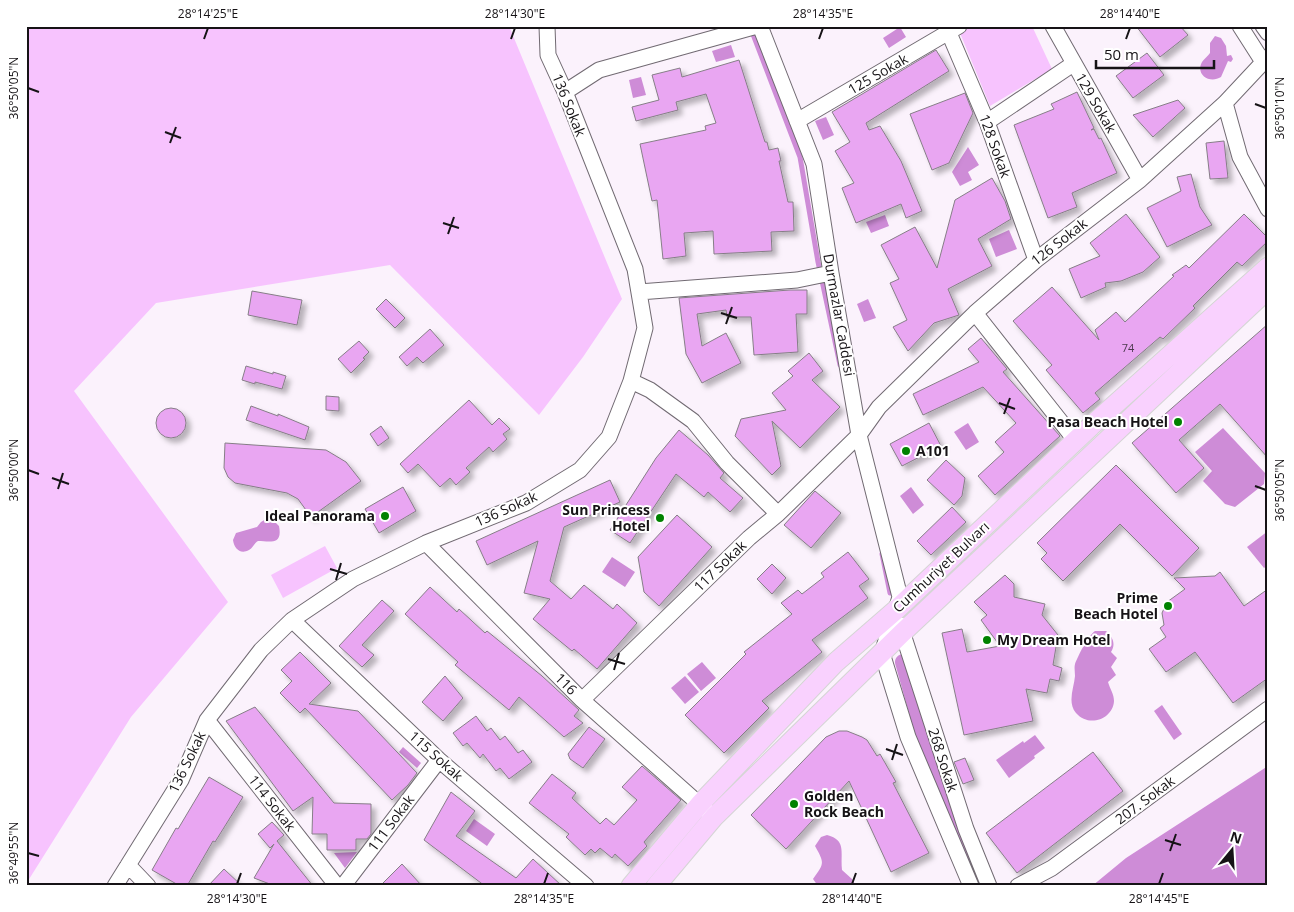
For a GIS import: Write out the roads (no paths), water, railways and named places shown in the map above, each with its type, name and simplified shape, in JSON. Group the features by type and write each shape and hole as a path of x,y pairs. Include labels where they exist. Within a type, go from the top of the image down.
{"main road":[{"name":"Cumhuriyet Bulvarı","path":"632,886 700,804 836,662 897,609 1091,426 1268,267"},
{"name":"Cumhuriyet Bulvarı","path":"656,886 714,817 902,633 1106,439 1268,289"},
{"path":"1091,426 1106,439"}],"street":[{"name":"136 Sokak","path":"115,886 181,780 207,720 261,650 292,620 353,579 426,543 526,503 580,470 609,437 631,381 645,328 635,269 548,55 547,26"},
{"path":"564,92 600,70 759,26"},
{"name":"Durmazlar Caddesi","path":"759,26 814,164 859,435 900,597 897,609"},
{"name":"129 Sokak","path":"1053,26 1140,180"},
{"path":"1240,26 1265,60"},
{"path":"1263,26 1268,33"},
{"name":"125 Sokak","path":"798,121 954,30"},
{"name":"128 Sokak","path":"954,30 1036,260"},
{"name":"126 Sokak","path":"859,435 879,407 975,313 1036,260 1140,180 1225,103 1265,60"},
{"path":"987,122 1073,64"},
{"path":"1225,103 1240,157 1268,208"},
{"path":"639,292 797,280 831,273"},
{"path":"975,313 1076,440"},
{"path":"631,381 650,390 692,421 727,463 778,514"},
{"name":"117 Sokak","path":"582,700 749,538 778,514 859,435"},
{"name":"116","path":"426,543 582,700 714,817"},
{"path":"897,609 882,654 908,737 971,886"},
{"name":"268 Sokak","path":"897,609 902,633 966,829 989,886"},
{"name":"115 Sokak","path":"292,620 438,760 586,886"},
{"name":"207. Sokak","path":"1018,886 1052,868 1268,709"},
{"name":"114 Sokak","path":"207,720 337,886"},
{"name":"111 Sokak","path":"343,886 438,760"},
{"path":"128,865 148,886"}],"waterway":[{"path":"751,29 800,157 818,262 840,365"},
{"path":"882,554 890,593"},
{"path":"903,662 937,784 982,886"}],"place":[{"name":"Pasa Beach Hotel","path":"1178,422"},
{"name":"A101","path":"906,451"},
{"name":"Ideal Panorama","path":"385,516"},
{"name":"Sun Princess Hotel","path":"660,518"},
{"name":"Prime Beach Hotel","path":"1168,606"},
{"name":"My Dream Hotel","path":"987,640"},
{"name":"Golden Rock Beach","path":"794,804"}]}
